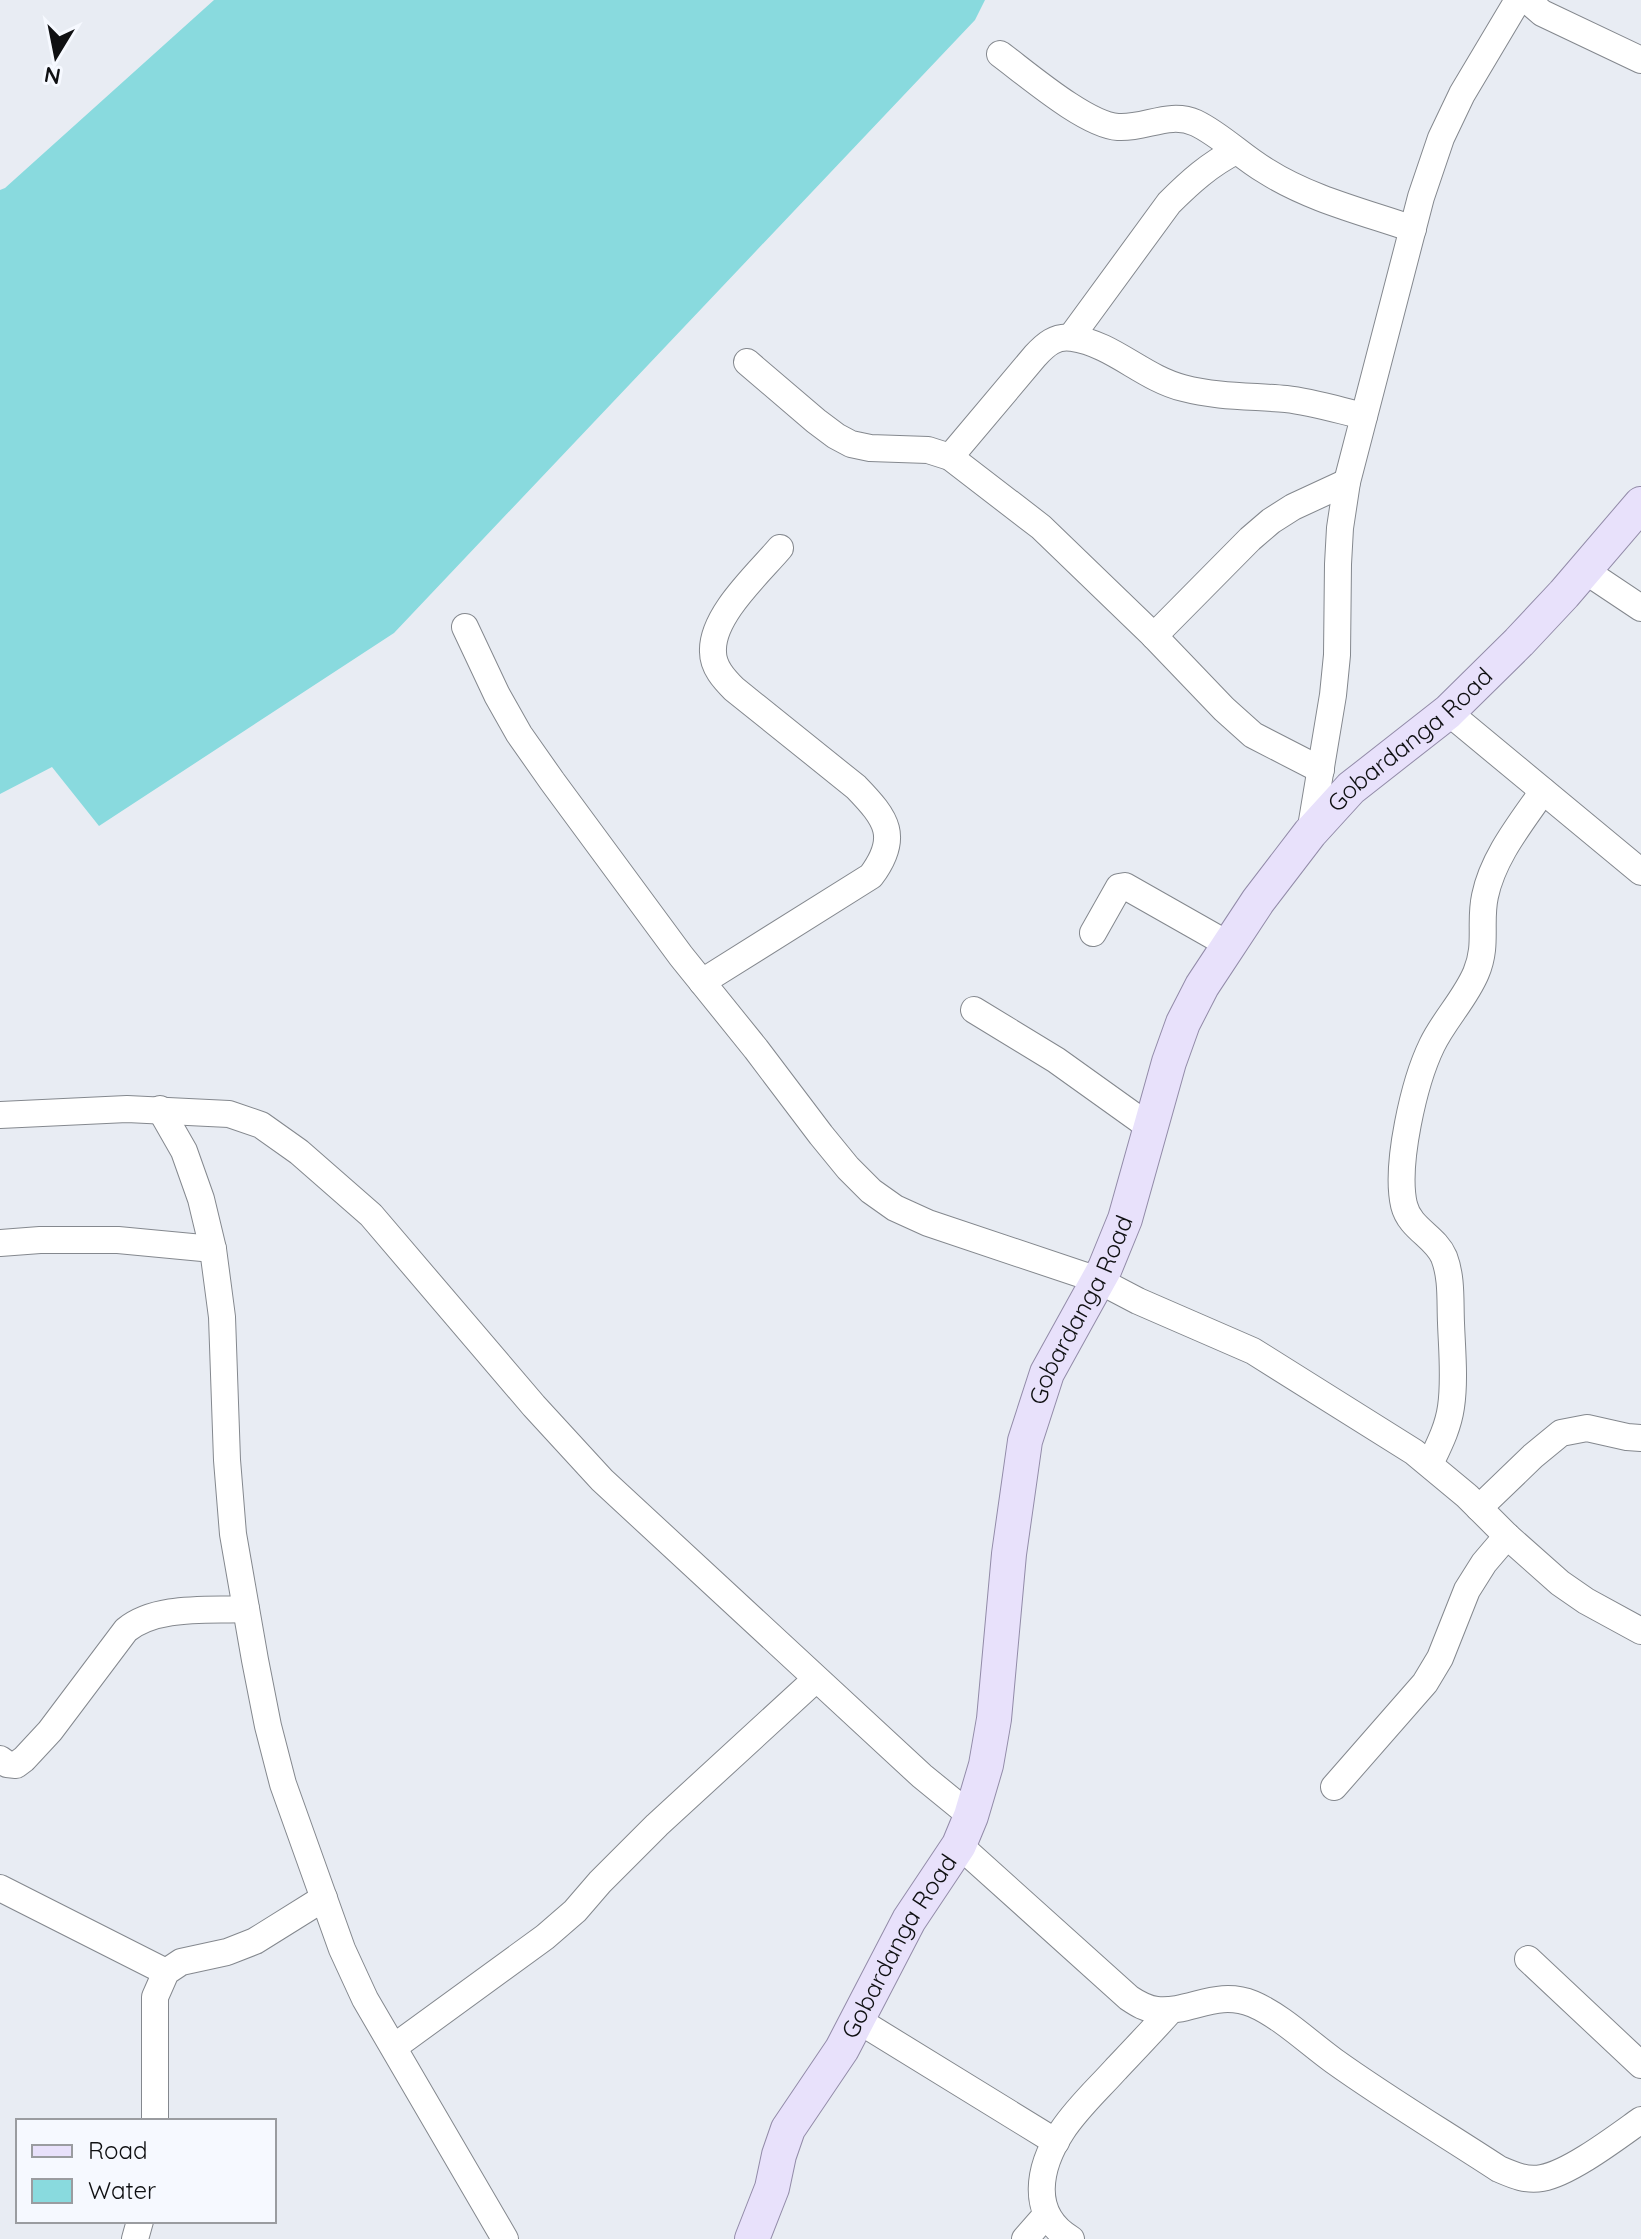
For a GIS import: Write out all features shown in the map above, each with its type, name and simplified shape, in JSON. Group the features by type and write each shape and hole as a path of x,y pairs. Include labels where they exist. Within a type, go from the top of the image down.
{"main road":[{"name":"Gobardanga Road","path":"752,2239 772,2188 788,2129 842,2049 909,1920 965,1830 986,1765 994,1719 1009,1554 1025,1441 1047,1373 1098,1280 1125,1219 1183,1023 1202,986 1258,901 1310,833 1351,788 1448,712 1519,642 1641,504"}],"street":[{"path":"1310,833 1337,655 1340,528 1347,482 1421,197 1441,138 1469,82 1518,0"},
{"path":"1527,0 1542,13 1641,60"},
{"path":"1000,54 1084,115 1103,124 1118,127 1145,125 1160,119 1195,123 1268,173 1338,204 1413,229"},
{"path":"1071,337 1169,203 1215,162 1236,151"},
{"path":"950,457 1045,345 1071,337 1108,350 1155,378 1180,388 1229,397 1289,400 1364,416"},
{"path":"747,362 843,440 870,448 928,450 950,457 1041,527 1253,735 1321,770"},
{"path":"1154,636 1271,521 1293,507 1347,482"},
{"path":"702,982 871,876 889,843 886,826 873,804 734,689 720,674 716,664 712,653 720,621 780,548"},
{"path":"1584,570 1641,608"},
{"path":"465,627 519,734 702,982 821,1135 871,1191 895,1208 928,1223 1098,1280 1138,1301 1253,1351 1430,1464 1560,1583 1641,1631"},
{"path":"1448,712 1641,872"},
{"path":"1430,1464 1445,1433 1451,1407 1450,1279 1443,1254 1412,1223 1404,1204 1403,1177 1409,1118 1418,1077 1432,1044 1478,967 1484,940 1481,917 1491,875 1504,849 1543,791"},
{"path":"1093,933 1119,887 1125,886 1229,945"},
{"path":"974,1010 1056,1060 1151,1128"},
{"path":"160,1109 184,1151 201,1199 213,1249 222,1317 233,1534 268,1726 283,1784 342,1949 365,1999 505,2239"},
{"path":"0,1115 160,1109 229,1114 261,1125 299,1152 371,1215 534,1406 602,1480 922,1776 965,1830 1129,1998 1146,2008 1171,2010 1216,1998 1252,2004 1499,2169 1527,2179 1544,2178 1596,2152 1641,2120"},
{"path":"0,1243 118,1240 213,1249"},
{"path":"1479,1508 1561,1433 1587,1428 1641,1438"},
{"path":"1334,1787 1425,1683 1440,1658 1467,1590 1484,1563 1507,1536"},
{"path":"0,1759 16,1765 24,1759 50,1731 132,1625 145,1618 170,1613 246,1609"},
{"path":"394,2047 555,1929 657,1825 816,1679"},
{"path":"0,1888 166,1972"},
{"path":"155,2119 155,1997 166,1972 181,1962 227,1952 255,1941 324,1898"},
{"path":"1528,1959 1641,2065"},
{"path":"1071,2239 1062,2234 1046,2215 1040,2199 1043,2177 1056,2142 1079,2109 1171,2010"},
{"path":"856,2019 1056,2142"},
{"path":"1025,2239 1046,2215"}],"water":[{"path":"214,0 985,0 975,20 394,633 99,826 52,767 0,794 0,190"}]}
